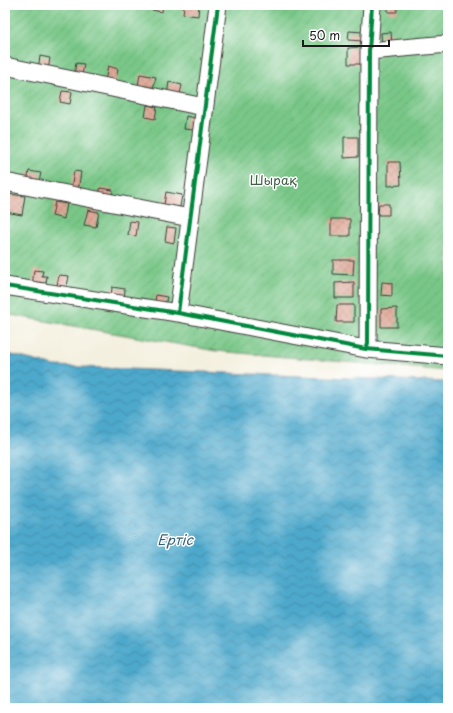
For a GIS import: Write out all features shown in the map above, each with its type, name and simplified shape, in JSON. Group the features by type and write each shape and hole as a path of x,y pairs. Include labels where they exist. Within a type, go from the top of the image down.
{"street":[{"path":"178,313 218,5"},
{"path":"366,348 368,343 369,51 372,5"},
{"path":"369,51 448,44"},
{"path":"5,66 204,107"},
{"path":"5,182 190,218"},
{"path":"5,286 178,313 366,348 448,356"}],"green space":[{"name":"Шырақ","path":"5,5 448,5 448,371 216,351 5,314"}],"water":[{"name":"Ертіс","path":"5,353 55,366 448,382 448,708 5,708"}],"building":[{"path":"153,5 163,5 162,12 152,10"},
{"path":"184,5 199,5 198,16 183,14"},
{"path":"388,5 397,5 397,12 388,12"},
{"path":"349,31 363,32 363,41 348,40"},
{"path":"391,32 392,46 382,47 381,33"},
{"path":"361,47 361,64 348,64 348,48"},
{"path":"40,56 50,58 48,71 38,70"},
{"path":"76,63 84,64 82,76 74,75"},
{"path":"108,66 118,69 115,84 105,81"},
{"path":"140,74 156,77 153,89 138,86"},
{"path":"169,82 182,85 179,98 167,95"},
{"path":"62,91 72,92 70,104 60,102"},
{"path":"147,105 157,107 155,119 145,117"},
{"path":"186,116 195,118 193,130 184,129"},
{"path":"344,137 358,137 358,157 344,158"},
{"path":"388,162 400,162 401,185 388,186"},
{"path":"29,171 41,173 38,186 27,183"},
{"path":"74,171 81,172 78,191 71,190"},
{"path":"100,188 113,190 111,200 99,198"},
{"path":"166,192 182,195 180,207 164,205"},
{"path":"7,194 25,196 22,215 5,212"},
{"path":"55,202 67,204 64,219 52,216"},
{"path":"379,204 389,204 389,215 378,215"},
{"path":"88,210 99,212 96,227 84,225"},
{"path":"331,219 350,219 350,236 331,236"},
{"path":"130,221 138,222 136,236 128,235"},
{"path":"167,227 176,228 174,243 165,241"},
{"path":"333,260 354,260 353,275 333,274"},
{"path":"34,270 43,271 42,276 47,276 45,289 32,287"},
{"path":"59,275 69,276 66,291 56,290"},
{"path":"354,282 354,298 335,298 335,283"},
{"path":"382,282 392,283 392,296 381,295"},
{"path":"112,287 125,289 124,301 111,300"},
{"path":"156,295 167,297 164,309 154,307"},
{"path":"337,305 354,305 354,322 336,322"},
{"path":"397,308 397,327 381,327 381,309"}],"cycle path":[{"path":"178,313 218,5"},
{"path":"366,349 368,343 369,51 372,5"},
{"path":"5,286 178,313 366,349 448,356"}]}
